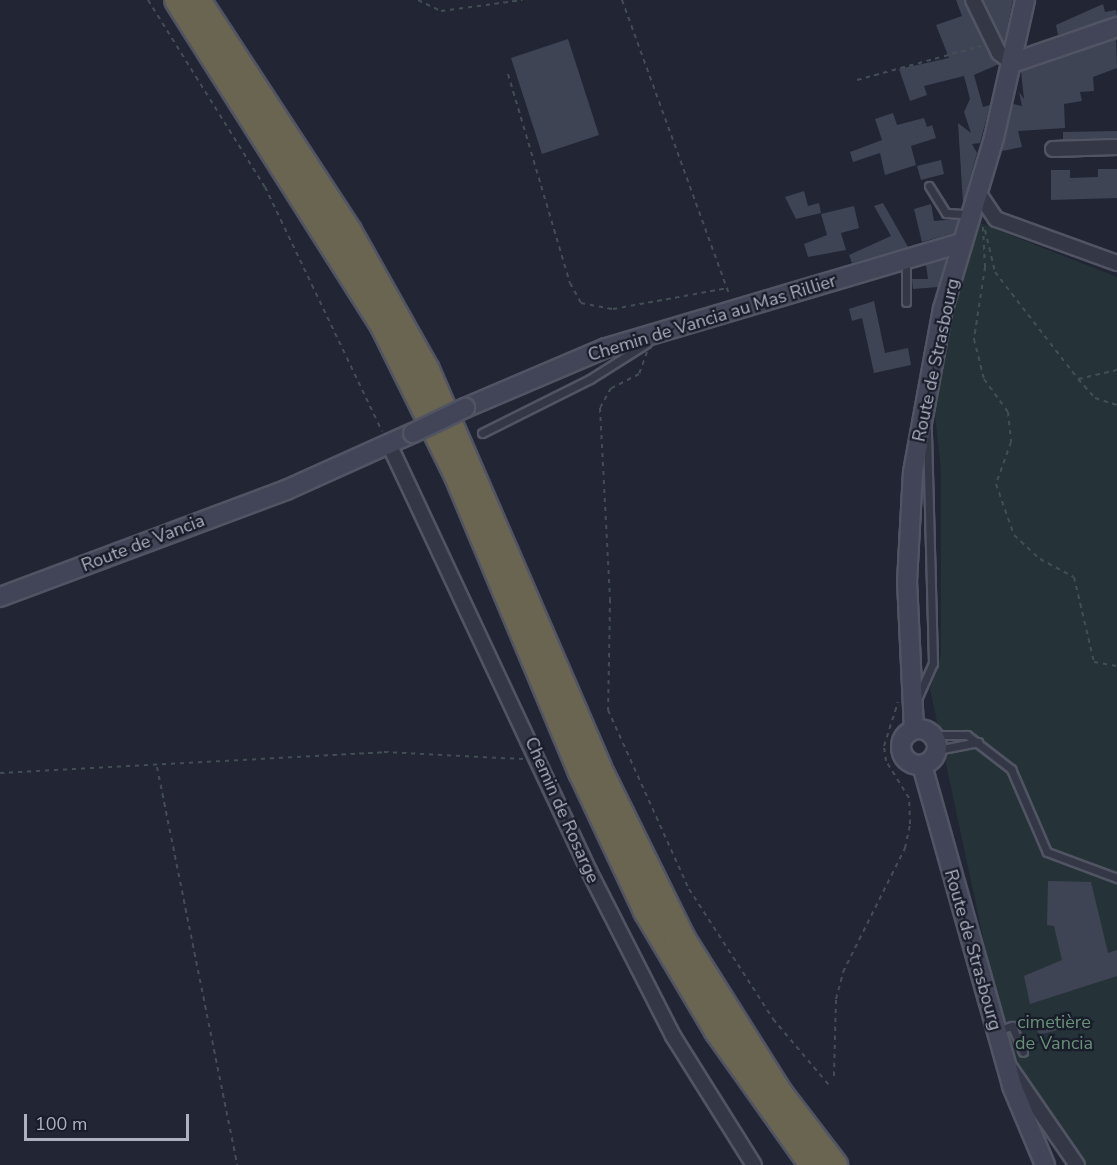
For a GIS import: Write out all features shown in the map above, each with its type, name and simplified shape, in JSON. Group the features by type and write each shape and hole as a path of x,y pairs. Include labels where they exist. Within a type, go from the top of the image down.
{"highway":[{"path":"177,0 384,328 457,476 581,772 646,911 717,1032 812,1165"},
{"path":"198,0 349,231 427,370 598,766 683,939 767,1073 835,1165"}],"main road":[{"name":"Route de Strasbourg","path":"1025,0 1012,63 943,309 923,414 907,582 914,729 900,748 905,759 922,765 1005,1062 1045,1165"},
{"path":"1012,63 1117,27"},
{"name":"Chemin de Vancia au Mas Rillier","path":"389,444 552,368 663,330 963,242"},
{"name":"Route de Vancia","path":"0,597 286,490 389,444"},
{"path":"914,729 935,742 922,765"}],"street":[{"path":"973,0 992,41 1012,63"},
{"path":"1053,149 1117,147"},
{"path":"977,191 996,219 1117,262"},
{"name":"Chemin de Rosarge","path":"389,444 540,760 588,871 673,1036 754,1165"},
{"path":"1005,1062 1077,1165"}],"lane":[{"path":"929,186 946,213 971,214"},
{"path":"906,260 906,302"},
{"path":"482,433 646,343 663,330"},
{"path":"913,699 930,680 933,645 931,458 923,414"},
{"path":"935,742 957,733 979,742 1016,776 1047,852 1117,878"},
{"path":"935,742 979,742"},
{"path":"996,1031 1012,1026 1023,1052"}],"path":[{"path":"148,0 265,187 389,444"},
{"path":"418,0 441,11 522,0"},
{"path":"622,0 728,288 732,309"},
{"path":"858,80 992,41"},
{"path":"508,74 570,283 581,303 613,309 728,288"},
{"path":"1117,405 1095,398 995,272 983,224 985,267 974,339 984,379 1008,412 1011,442 996,484 1014,536 1040,559 1074,577 1094,662 1117,666"},
{"path":"646,343 648,357 639,374 611,388 600,408 610,599 608,710 688,889 773,1019 829,1085"},
{"path":"1078,378 1117,370"},
{"path":"834,1077 836,999 843,972 905,848 910,824 909,798 886,761 884,746 893,704 913,699"},
{"path":"0,773 157,767 384,752 540,760"},
{"path":"157,767 237,1165"}],"green space":[{"name":"cimetière de Vancia","path":"977,222 1117,277 1117,1165 1081,1165 1019,1066 999,1012 930,689 941,655 941,470 933,397"}],"building":[{"path":"956,0 964,0 999,64 974,75 983,107 990,105 980,143 972,144 977,153 963,203 958,123 971,133 964,112 970,99 964,76 924,86 927,95 910,101 899,69 949,58 936,25 962,16"},
{"path":"983,0 1013,0 1004,43"},
{"path":"1103,4 1105,12 1116,10 1117,16 1058,35 1056,25"},
{"path":"568,39 599,135 542,154 511,58"},
{"path":"1116,39 1117,68 1093,77 1094,91 1080,92 1082,101 1064,104 1065,128 1018,131 1022,147 1002,151 1013,104 1022,106 1019,92 1024,99 1021,72"},
{"path":"893,113 897,125 924,118 927,127 932,125 936,138 911,146 916,165 885,175 880,153 853,162 850,152 882,140 875,119"},
{"path":"1117,131 1117,138 1063,140 1063,132"},
{"path":"941,160 944,174 921,180 917,166"},
{"path":"1098,169 1117,169 1117,198 1051,200 1051,170 1070,170 1070,178 1098,177"},
{"path":"804,191 808,206 819,203 821,213 796,219 785,197"},
{"path":"883,203 908,247 852,263 849,255 891,236 874,206"},
{"path":"931,204 934,221 958,219 954,233 922,242 914,209"},
{"path":"854,206 859,228 841,233 846,250 808,257 804,244 827,235 821,214"},
{"path":"946,259 938,287 913,289 912,279 928,279 926,265"},
{"path":"874,301 885,353 908,348 911,365 874,373 862,318 852,321 849,309"},
{"path":"1048,881 1091,882 1108,953 1117,950 1117,976 1030,1004 1024,976 1062,960 1054,926 1047,925"},
{"path":"1065,1018 1068,1027 1039,1035 1036,1027"}]}
